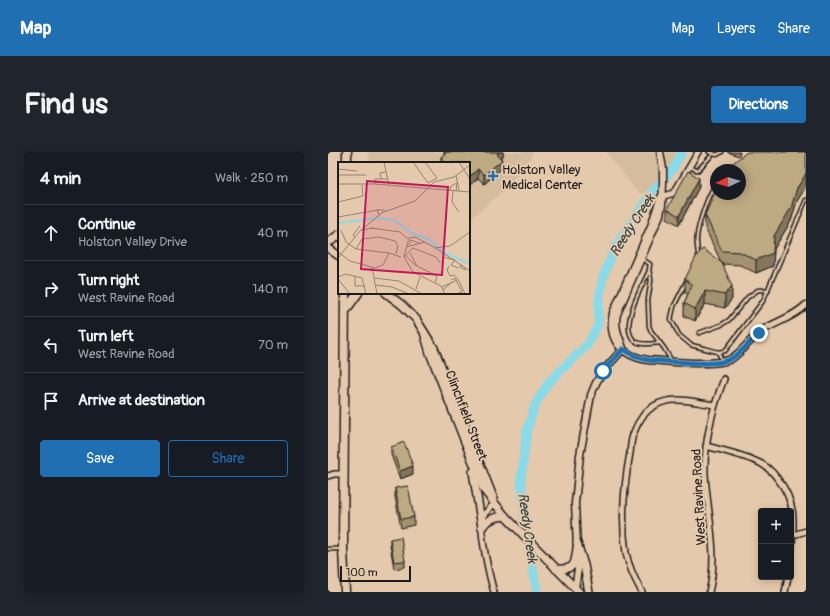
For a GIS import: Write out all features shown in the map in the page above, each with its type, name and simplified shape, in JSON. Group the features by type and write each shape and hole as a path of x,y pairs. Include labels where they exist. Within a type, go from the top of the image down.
{"highway":[{"path":"347,162 348,152"},
{"path":"328,242 338,236"},
{"path":"345,294 343,549 345,592"},
{"path":"345,311 357,294"}],"main road":[{"path":"328,248 338,255"},
{"name":"Clinchfield Street","path":"387,294 402,305 416,319 435,350 495,503"},
{"name":"Clinchfield Street","path":"424,332 430,353 482,486 506,516 577,590"},
{"path":"472,460 482,527"},
{"path":"482,527 490,519 506,516"},
{"path":"556,569 566,569 572,567 576,561 577,545"},
{"path":"577,545 584,565 589,592"}],"street":[{"path":"660,152 663,169 662,195 639,258 614,308 611,326 617,344 631,355 639,358 708,363 723,362 738,354 759,333 796,314 806,305"},
{"path":"662,195 674,193 698,152"},
{"path":"577,590 579,563 576,503 580,455 591,395 603,371 623,349"},
{"name":"West Ravine Road","path":"709,592 712,566 712,544 705,473 706,446 714,406 724,379"},
{"path":"642,592 634,577 626,553 623,508 626,470 633,433 642,417 648,411 654,406 669,401 683,400 714,406"},
{"path":"706,446 755,460 774,474 789,495 791,508"},
{"path":"328,476 334,474 344,474"},
{"path":"494,592 489,573 482,527 483,517 495,503"},
{"path":"794,534 806,531"},
{"path":"785,592 787,580"}],"lane":[{"path":"708,152 713,154 720,154 722,152"},
{"path":"689,167 698,170 713,154"},
{"path":"698,256 696,237 710,194"},
{"path":"689,275 674,306 671,319 679,335 691,345 718,352 724,351 763,301 806,200"},
{"path":"639,258 650,264 629,320 629,333 634,341 640,343 660,343"},
{"path":"649,270 651,280 648,300 650,331 660,343 671,361"},
{"path":"699,333 721,325 729,320 748,297 758,290 768,290"},
{"path":"718,352 723,362"},
{"path":"328,549 343,549"}],"shaded area":[{"name":"Holston Valley Medical Center","path":"369,152 533,152 529,160 506,188 470,219 470,162 369,162"},
{"name":"Holston Valley Medical Center","path":"606,152 676,152 676,155 673,163 657,181 641,194 635,189"}],"building":[{"path":"447,152 499,152 497,154 502,160 484,175 478,169 470,176 470,162 445,162 441,157"},
{"path":"747,152 806,152 806,173 797,188 791,208 774,236 773,253 756,260 740,252 722,251 705,215 712,200 746,200 746,164 732,164"},
{"path":"688,171 699,178 679,216 667,209"},
{"path":"703,249 722,263 732,286 725,295 705,291 695,309 684,303 692,285 685,279 697,255"},
{"path":"404,442 413,466 400,471 391,447"},
{"path":"408,486 414,517 401,519 395,488"},
{"path":"401,537 405,561 394,562 390,539"}],"waterway":[{"name":"Reedy Creek","path":"537,592 525,519 521,479 527,430 535,405 548,383 588,344 598,325 599,301 603,277 615,247 652,192 673,169 682,152"}],"place":[{"name":"Holston Valley Medical Center","path":"493,176"}],"route":[{"path":"603,371 623,349 631,355 648,360 708,363 723,362 738,354 759,333"}]}
